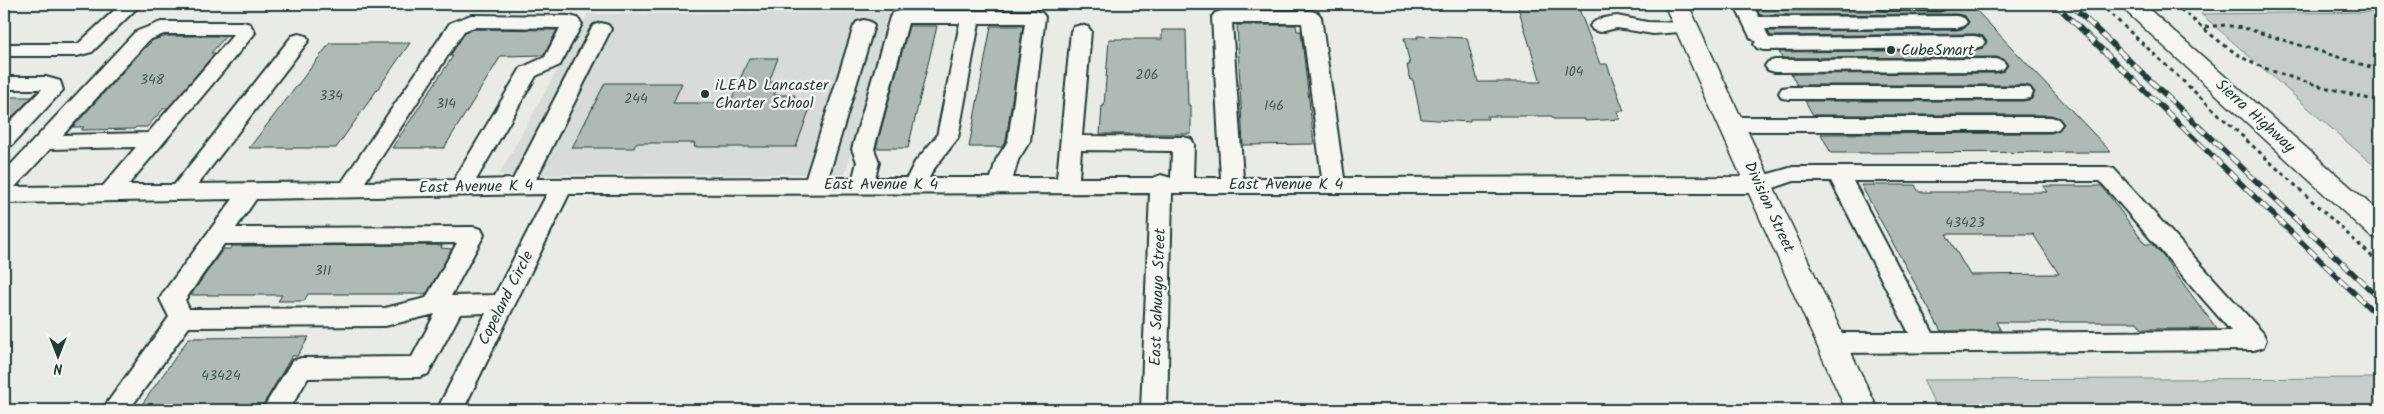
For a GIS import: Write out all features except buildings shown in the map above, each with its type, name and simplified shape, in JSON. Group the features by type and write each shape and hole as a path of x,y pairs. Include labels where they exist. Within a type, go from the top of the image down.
{"main road":[{"name":"Division Street","path":"1676,4 1862,410"},
{"name":"Sierra Highway","path":"2130,4 2380,229"}],"street":[{"path":"4,50 77,50 85,48 132,4"},
{"path":"1743,4 1805,124"},
{"path":"1731,124 2051,124 1940,4 1886,4"},
{"path":"1232,184 1222,17 1311,16 1334,184"},
{"path":"862,184 868,162 863,149 900,17 1035,17 1019,141 1007,160 1000,184"},
{"path":"915,184 923,167 947,138 971,17"},
{"path":"349,189 457,27 471,21 570,22 572,24 553,61 533,68 528,72 461,187"},
{"path":"1600,26 1611,21 1626,22 1642,27 1687,27"},
{"path":"1753,23 1957,22"},
{"path":"815,185 864,26"},
{"path":"4,185 142,36 160,28 243,28 245,33 109,193"},
{"path":"521,186 601,29"},
{"path":"1067,184 1080,31"},
{"path":"180,192 299,40"},
{"path":"1764,44 1975,42"},
{"path":"1775,66 1996,64"},
{"path":"4,83 46,83 53,86 53,90 4,140"},
{"path":"1789,94 2023,93"},
{"path":"44,142 154,140"},
{"name":"East Sahuayo Street","path":"1071,143 1183,144 1172,184 1154,410"},
{"name":"East Avenue K 4","path":"4,195 521,186 1759,184 1793,174 2106,174 2254,340 1926,342"},
{"path":"1832,343 1926,342 1838,174"},
{"name":"Copeland Circle","path":"450,410 562,186"},
{"path":"182,318 172,298 250,191"},
{"path":"218,236 473,235 419,366 301,368 275,410"},
{"path":"182,318 385,317 443,305 503,304"},
{"path":"115,410 182,318"}],"path":[{"path":"2100,4 2380,264"},
{"path":"2174,4 2218,39 2253,62 2292,77 2380,102"},
{"path":"2205,27 2225,25 2248,30 2380,70"}],"shaded area":[{"name":"iLEAD Lancaster Charter School","path":"888,12 845,174 499,175 588,14"},
{"path":"2380,12 2380,171 2201,14"},
{"path":"2380,378 2380,410 1938,410 1923,380"}],"railway":[{"path":"2055,4 2380,318"},
{"path":"2070,4 2380,299"}],"place":[{"name":"CubeSmart","path":"1891,50"},
{"name":"iLEAD Lancaster Charter School","path":"705,94"}]}
